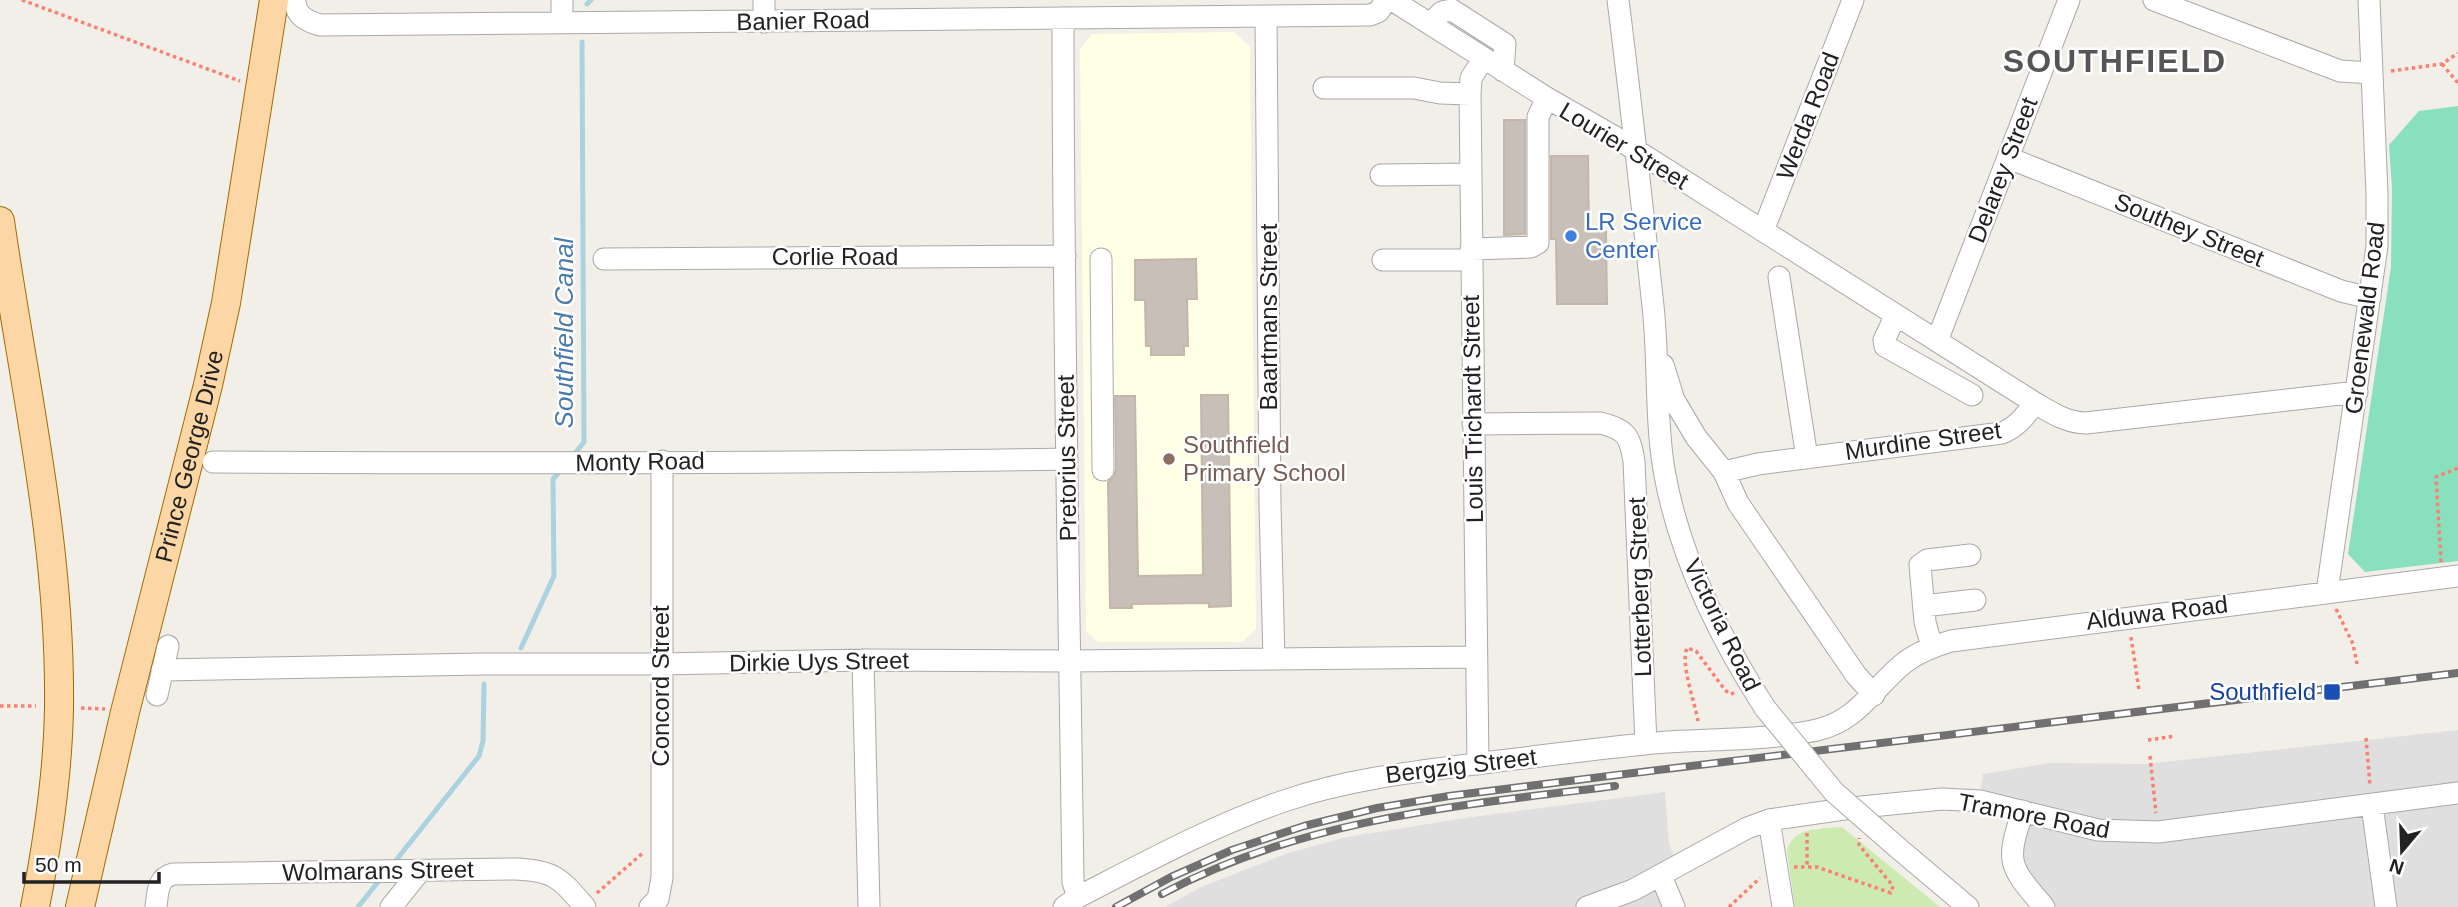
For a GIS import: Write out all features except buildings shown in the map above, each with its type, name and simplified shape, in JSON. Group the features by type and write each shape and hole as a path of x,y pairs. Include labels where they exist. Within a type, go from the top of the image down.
{"main road":[{"name":"Prince George Drive","path":"80,907 122,724 208,385 223,315 274,0"},
{"path":"0,221 37,447 57,620 59,707 54,795 49,838 35,907"}],"street":[{"path":"562,0 576,22"},
{"path":"764,0 764,22"},
{"name":"Banier Road","path":"297,8 308,22 320,25 764,22 970,9 1063,18 1370,15 1378,12 1389,0"},
{"name":"Lourier Street","path":"1389,0 2035,403"},
{"name":"Victoria Road","path":"1618,0 1657,342 1657,399 1664,470 1684,547 1717,626 1765,708 1834,792 1968,907"},
{"name":"Werda Road","path":"1763,231 1853,0"},
{"name":"Delarey Street","path":"1937,341 2069,0"},
{"path":"2154,0 2340,71 2372,74"},
{"name":"Groenewald Road","path":"2327,592 2377,246 2368,0"},
{"path":"1430,24 1443,12 1452,10 1502,41 1506,49 1503,71"},
{"name":"Baartmans Street","path":"1266,16 1274,659"},
{"name":"Pretorius Street","path":"1063,18 1066,459 1071,661 1071,902"},
{"name":"Louis Trichardt Street","path":"1478,764 1470,94 1471,78 1484,58"},
{"path":"1324,88 1414,88 1440,93 1470,94"},
{"path":"1383,260 1471,254 1531,247 1538,243 1538,117 1547,99"},
{"name":"Southey Street","path":"2009,158 2342,291 2370,298"},
{"path":"1381,175 1471,174"},
{"name":"Corlie Road","path":"604,259 1065,256"},
{"path":"1101,259 1103,470"},
{"path":"1779,277 1807,458"},
{"path":"1065,289 1101,288"},
{"path":"1896,315 1884,340 1885,346 1972,395"},
{"name":"Victoria Road","path":"1657,342 1674,400 1696,437 1724,472 1738,503 1856,675 1874,695"},
{"path":"2035,403 2061,418 2087,423 2357,391"},
{"name":"Murdine Street","path":"1724,472 1758,464 2002,433 2020,422 2035,403"},
{"name":"Lotterberg Street","path":"1473,424 1588,422 1614,426 1624,432 1629,441 1634,461 1646,744"},
{"name":"Monty Road","path":"213,462 586,463 1066,459"},
{"name":"Concord Street","path":"650,907 658,899 662,878 662,461"},
{"path":"1932,647 1927,633 1921,562 1927,559 1970,555"},
{"name":"Alduwa Road","path":"1874,695 1903,664 1932,647 1967,637 2450,577"},
{"path":"1924,606 1975,600"},
{"path":"157,695 168,646"},
{"name":"Dirkie Uys Street","path":"162,670 863,660 1476,657"},
{"path":"863,660 869,907"},
{"name":"Bergzig Street","path":"1071,902 1189,839 1286,800 1360,780 1646,744 1702,742 1816,730 1842,721 1874,695"},
{"name":"Tramore Road","path":"1587,907 1633,890 1725,838 1769,820 1902,802 1942,799 1980,801 2098,830 2158,832 2458,793"},
{"path":"2372,805 2385,907"},
{"path":"2023,811 2013,842 2012,862 2025,884 2044,907"},
{"path":"1769,820 1783,907"},
{"name":"Wolmarans Street","path":"156,907 160,881 164,876 173,874 532,870 547,872 568,887 585,907"},
{"path":"391,907 414,871"},
{"path":"1661,876 1674,907"}],"path":[{"path":"22,0 246,83"},
{"path":"2372,74 2442,64 2458,53"},
{"path":"2442,64 2458,83"},
{"path":"2450,577 2436,477 2458,468"},
{"path":"2327,592 2353,644 2357,664"},
{"path":"2128,617 2139,690"},
{"path":"1698,723 1685,663 1684,652 1687,648 1696,651 1730,694 1737,692"},
{"path":"0,706 45,706"},
{"path":"76,708 112,709"},
{"path":"2148,740 2175,736"},
{"path":"2366,738 2368,762"},
{"path":"2150,756 2158,832"},
{"path":"1807,829 1807,866"},
{"path":"1788,867 1807,866 1891,893 1893,886 1859,845 1859,835"},
{"path":"568,887 592,897 662,836"},
{"path":"1729,907 1770,870"}],"shaded area":[{"name":"Southfield Primary School","path":"1234,32 1250,47 1256,629 1242,642 1098,642 1086,631 1080,49 1092,34"},
{"path":"2458,730 2458,907 2046,907 2018,870 2025,810 1979,800 1983,774 2049,763 2145,764"},
{"path":"1665,792 1669,844 1678,865 1662,875 1675,907 1165,907 1201,887 1288,853 1347,837 1472,817"}],"green space":[{"path":"2458,106 2458,561 2365,572 2348,554 2391,267 2392,188 2389,145 2419,111"},
{"path":"1842,827 1940,907 1795,907 1787,851 1790,843 1795,837 1809,830"}],"waterway":[{"name":"Southfield Canal","path":"587,4 591,0"},
{"name":"Southfield Canal","path":"573,456 584,442 582,42"},
{"name":"Southfield Canal","path":"521,648 554,576 553,479 562,469"},
{"name":"Southfield Canal","path":"393,864 479,756 483,741 484,684"},
{"name":"Southfield Canal","path":"358,907 382,877"}],"railway":[{"path":"1116,907 1171,877 1232,850 1304,826 1377,808 1449,796 1625,774 2458,673"},
{"path":"1162,894 1215,869 1270,848 1326,832 1441,809 1615,786"}],"place":[{"name":"LR Service Center","path":"1571,236"},
{"name":"Southfield Primary School","path":"1169,459"},
{"name":"Southfield","path":"2332,692"}],"district":[{"name":"SOUTHFIELD","path":"2115,61"}]}
